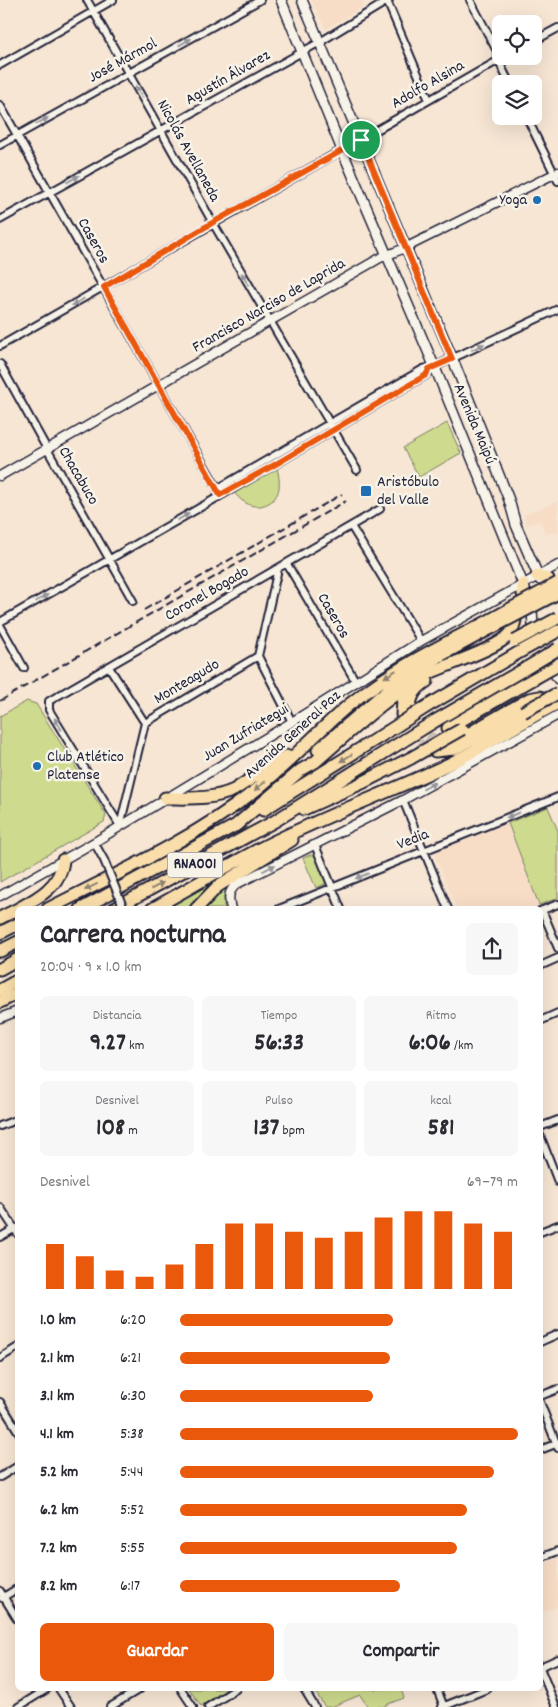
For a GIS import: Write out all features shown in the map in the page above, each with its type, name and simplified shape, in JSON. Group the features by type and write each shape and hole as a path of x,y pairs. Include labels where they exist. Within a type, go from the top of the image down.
{"highway":[{"name":"Avenida General Paz","path":"54,906 199,830 252,793 280,770 321,729 385,677 426,654 481,630 546,580"},
{"path":"301,770 310,757 389,689 430,660 481,630 557,599"},
{"path":"414,682 403,700 406,712 420,685 482,658 558,618"},
{"path":"235,826 392,697 432,671 471,656 504,639 511,632 515,620"},
{"name":"RNA001","path":"87,906 280,800 426,707 558,631"},
{"name":"RNA001","path":"119,906 275,821 435,721 558,649"},
{"path":"409,756 448,728 535,678 556,672"},
{"path":"275,821 362,784 528,691 542,690 552,694 558,701"},
{"path":"157,906 262,847 470,753 558,693"},
{"path":"448,742 461,738 529,699 539,697 558,701"},
{"path":"435,751 454,750 558,701"},
{"path":"165,798 203,798 225,794 276,763 321,729"},
{"path":"199,906 218,886 345,809"},
{"path":"23,906 50,888 61,869 63,860"},
{"path":"0,918 15,910"},
{"path":"0,933 15,926"},
{"path":"0,951 15,944"},
{"path":"0,969 15,961"},
{"path":"0,990 15,982"},
{"path":"0,1002 15,994"}],"main road":[{"name":"Avenida Maipú","path":"281,0 524,590"},
{"name":"Avenida Maipú","path":"302,0 452,359 507,494 516,525 546,580"},
{"path":"532,610 536,625"}],"street":[{"name":"Nicolás Avellaneda","path":"87,0 212,223 356,470"},
{"path":"0,65 113,0"},
{"name":"José Mármol","path":"0,145 260,0"},
{"path":"388,0 429,100"},
{"name":"Agustín Álvarez","path":"0,220 320,42 388,0"},
{"path":"470,0 492,43"},
{"path":"542,37 558,28"},
{"name":"Adolfo Alsina","path":"0,346 492,64"},
{"name":"Caseros","path":"0,104 219,492"},
{"path":"531,125 557,176"},
{"name":"Francisco Narciso de Laprida","path":"0,476 387,255 557,176"},
{"path":"24,668 0,624 219,492 276,464 331,426 426,375 432,368 558,309"},
{"name":"Chacabuco","path":"0,364 133,601"},
{"name":"Coronel Bogado","path":"120,826 49,710 48,704 50,701 380,509"},
{"path":"352,526 422,641"},
{"name":"Caseros","path":"287,564 356,682"},
{"name":"Juan Zufriategui","path":"0,896 94,842 422,641 546,580 558,566"},
{"path":"278,569 258,656 292,722"},
{"name":"Monteagudo","path":"120,826 145,723 258,656"},
{"path":"109,666 145,723"},
{"path":"231,906 229,894 237,884 403,800 558,715"},
{"name":"Vedia","path":"287,906 558,797"},
{"path":"403,800 447,906"},
{"path":"94,842 104,860 123,906"},
{"path":"315,845 340,906"},
{"path":"543,909 558,904"},
{"path":"543,914 558,948"},
{"path":"543,965 558,958"},
{"path":"0,1018 15,1012"},
{"path":"543,1020 558,1013"},
{"path":"0,1126 15,1120"},
{"path":"543,1126 558,1120"},
{"path":"543,1143 558,1182"},
{"path":"0,1207 15,1229"},
{"path":"543,1231 558,1224"},
{"path":"0,1237 15,1230"},
{"path":"543,1341 558,1334"},
{"path":"0,1358 15,1349"},
{"path":"543,1395 558,1389"},
{"path":"0,1402 15,1426"},
{"path":"543,1410 557,1445 543,1449"},
{"path":"0,1477 15,1468"},
{"path":"543,1557 558,1551"},
{"path":"15,1589 1,1595 15,1616"},
{"path":"543,1667 558,1660"},
{"path":"543,1675 556,1707"},
{"path":"18,1707 44,1691"},
{"path":"60,1691 71,1707"},
{"path":"110,1707 137,1691"},
{"path":"182,1691 193,1707"},
{"path":"208,1707 233,1691"},
{"path":"305,1691 316,1707"},
{"path":"437,1691 443,1707 482,1691"}],"shaded area":[{"path":"311,0 361,0 365,6 326,29"},
{"path":"558,501 558,536 556,531 546,535 540,521 527,525 523,515"},
{"path":"508,823 539,905 456,906 435,856 438,851"},
{"path":"558,1558 558,1606 543,1612 543,1564"}],"green space":[{"path":"447,423 461,453 419,477 403,448"},
{"path":"276,464 279,479 278,493 267,504 256,506 244,502 232,489"},
{"name":"Club Atlético Platense","path":"27,701 36,704 106,815 104,822 0,882 0,716"},
{"path":"548,807 558,831 558,898 539,905 508,823"},
{"path":"257,855 207,887 191,906 170,906"},
{"path":"315,855 326,881 325,884 316,888 303,858"},
{"path":"229,883 224,895 224,906 203,906"},
{"path":"190,1691 224,1691 201,1706"},
{"path":"321,1691 402,1691 404,1698 385,1705 385,1707 368,1707 360,1695 331,1707 325,1707 316,1693"}],"tunnel":[{"path":"533,626 553,671"},
{"path":"544,632 558,661"},
{"path":"410,709 414,722 422,732 433,739 446,742"},
{"path":"402,715 406,728 413,738 422,746 435,751"}],"railway":[{"path":"144,610 342,494"},
{"path":"0,701 346,501"}],"place":[{"name":"Yoga","path":"537,200"},
{"name":"Aristóbulo del Valle","path":"366,491"},
{"name":"Club Atlético Platense","path":"37,766"}],"route":[{"path":"361,140 452,359 429,369 426,375 220,495 104,287 212,223 361,140"}]}
